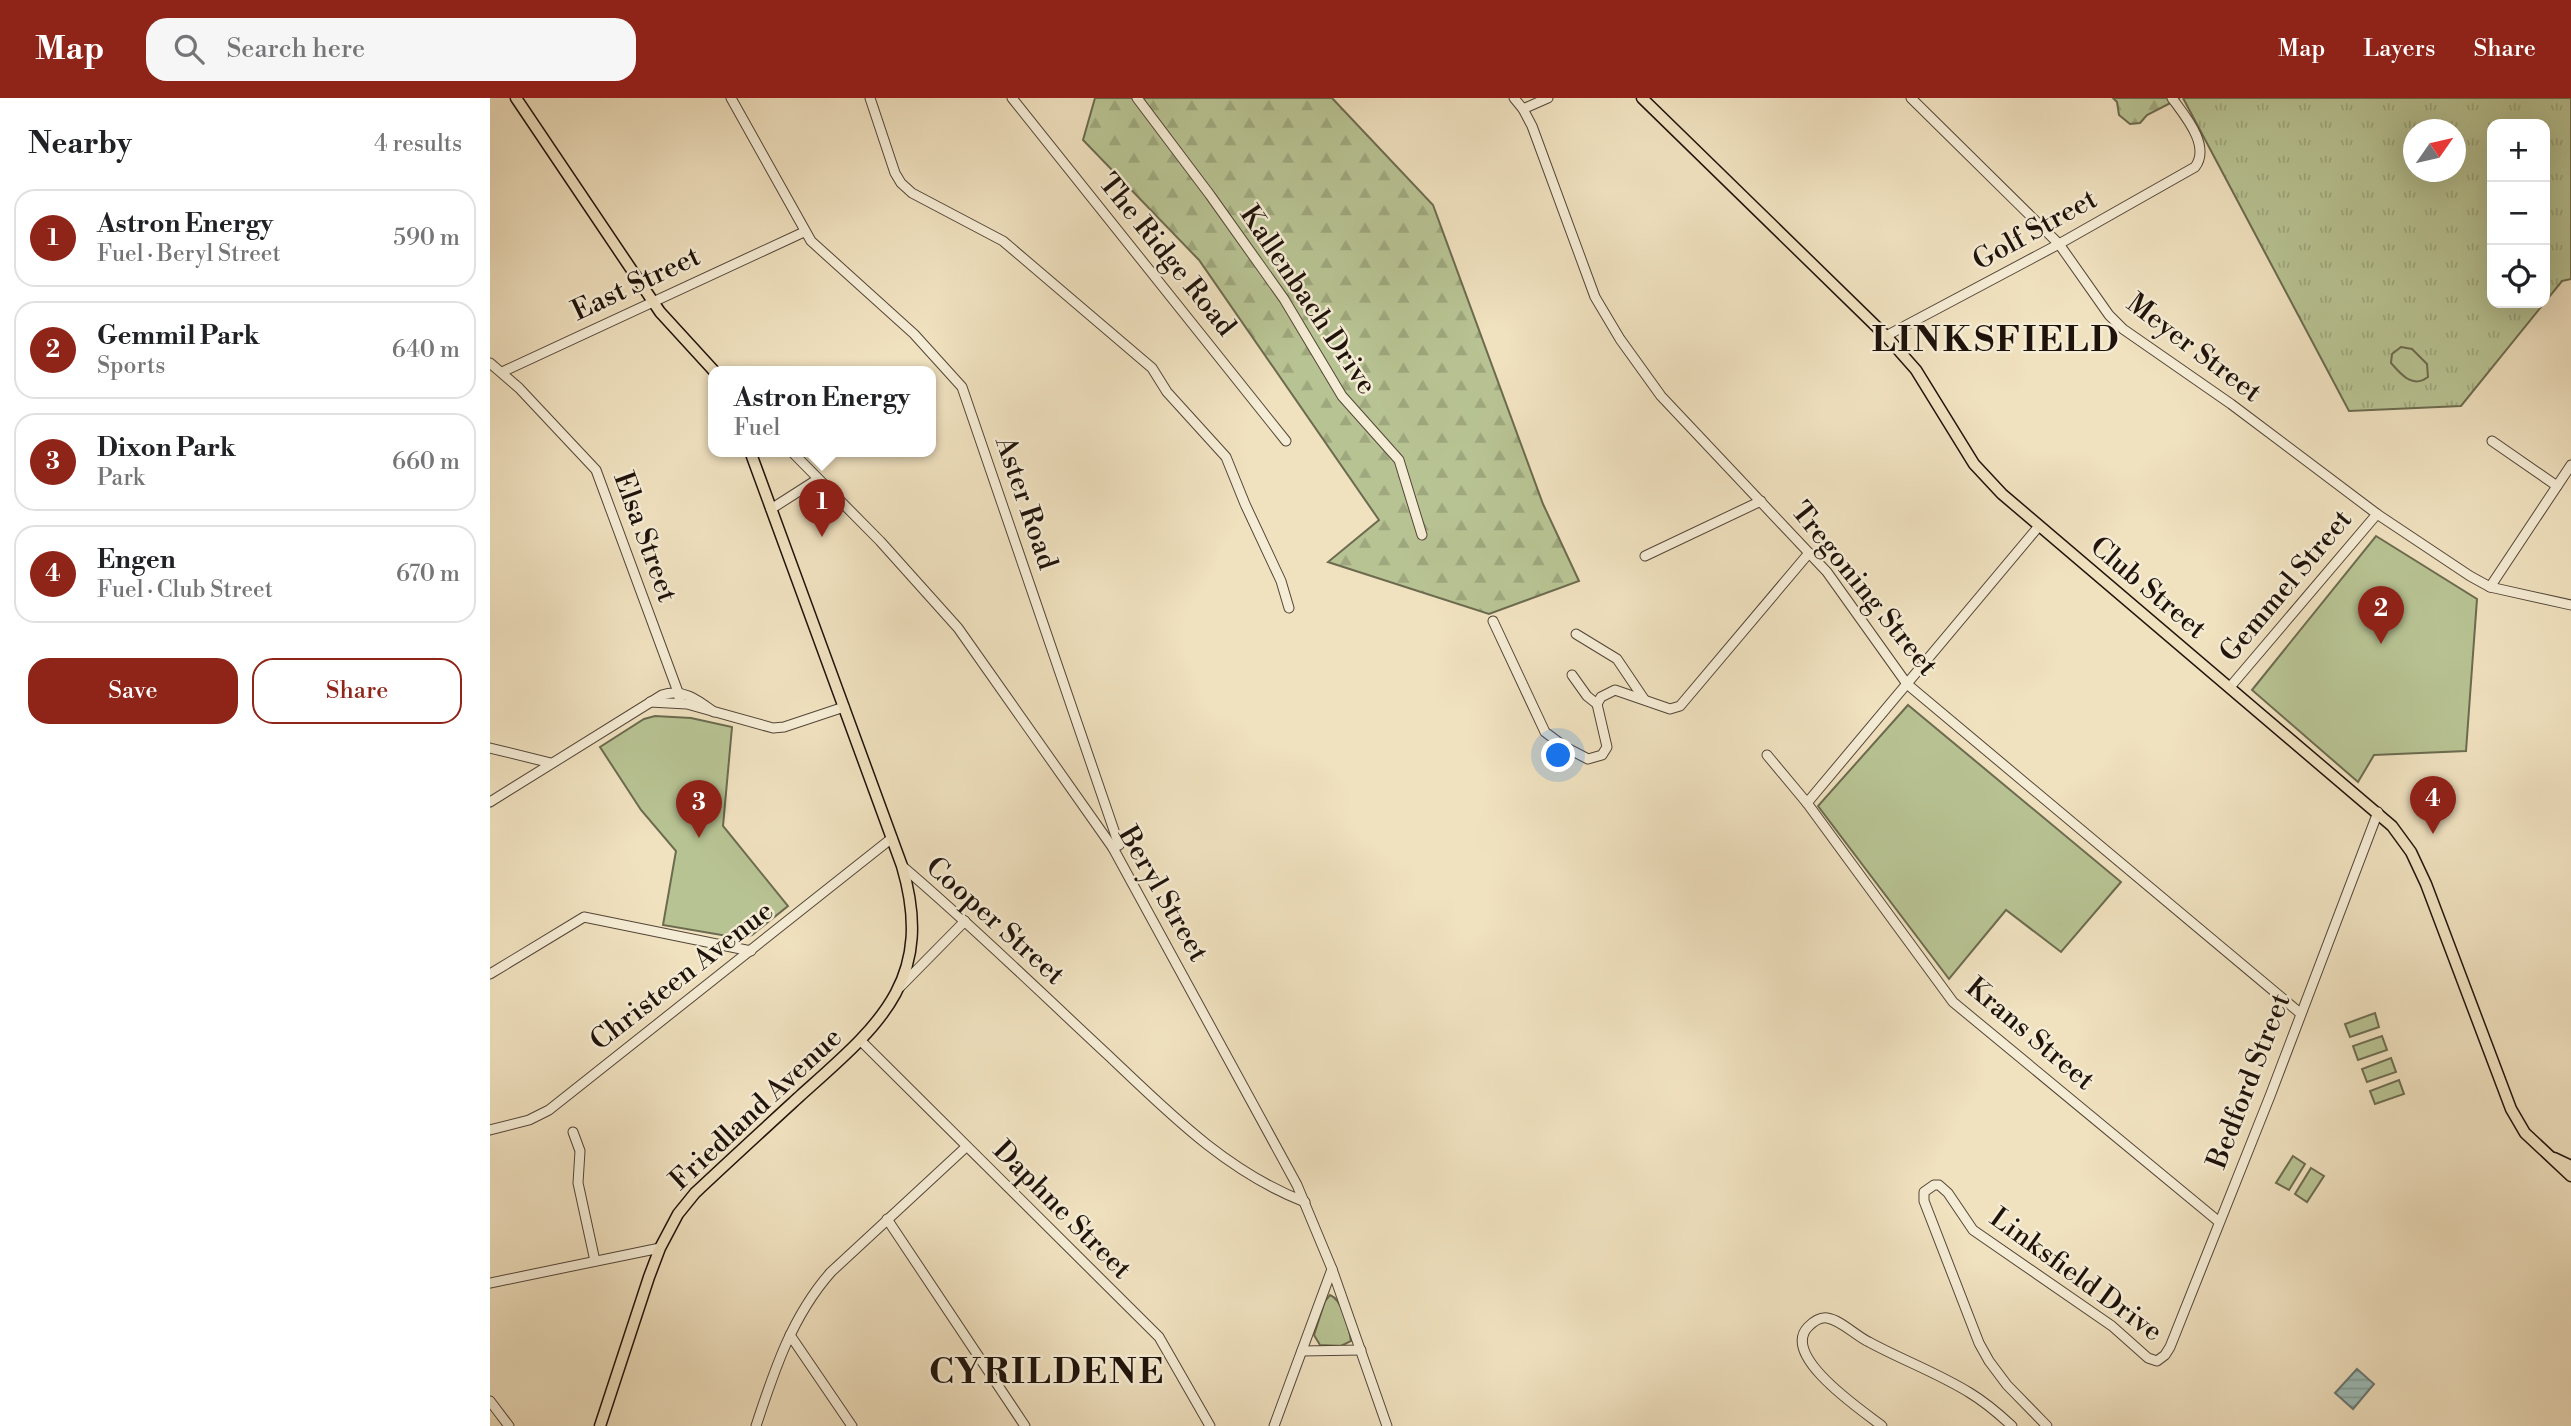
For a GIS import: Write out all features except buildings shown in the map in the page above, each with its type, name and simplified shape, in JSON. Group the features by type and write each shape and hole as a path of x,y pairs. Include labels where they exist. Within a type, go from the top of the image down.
{"main road":[{"path":"516,98 653,301 673,328 709,366"},
{"name":"Club Street","path":"1642,98 1886,336 1916,370 1983,476 2378,812 2399,834 2416,862 2511,1109 2525,1133 2571,1176"},
{"name":"Cooper Street","path":"752,457 902,866"},
{"name":"Friedland Avenue","path":"600,1426 649,1277 660,1248 678,1214 695,1193 861,1041 880,1020 898,989 912,936 911,905 902,866"},
{"name":"Club Street","path":"2551,1157 2571,1166"}],"street":[{"name":"Aster Road","path":"731,98 804,232 832,262 914,334 962,387 1116,847"},
{"path":"870,98 895,173 901,183 912,192 996,237 1025,258 1148,364 1167,392 1218,446 1227,457 1278,573 1289,608"},
{"name":"The Ridge Road","path":"1012,98 1286,441"},
{"name":"Kallenbach Drive","path":"1137,98 1284,299 1342,396 1399,460 1422,535"},
{"name":"Tregoning Street","path":"1514,98 1523,109 1539,142 1600,306 1661,396 1828,572 1907,684 2300,1013"},
{"path":"1523,109 1548,98"},
{"name":"Meyer Street","path":"1912,98 2059,244 2109,314 2123,329 2231,404 2377,514 2469,576 2490,587 2571,605"},
{"name":"Golf Street","path":"1886,336 2059,244 2195,167 2200,159 2200,144 2172,98"},
{"name":"East Street","path":"502,372 804,232"},
{"path":"490,363 502,372"},
{"name":"Elsa Street","path":"502,372 596,470 668,667 675,704"},
{"path":"2492,441 2557,486"},
{"name":"Beryl Street","path":"797,457 880,541 958,628 1116,847 1305,1202 1332,1269 1387,1426"},
{"path":"2490,587 2571,465"},
{"path":"771,509 818,479"},
{"path":"1645,556 1761,501"},
{"name":"Gemmel Street","path":"2230,687 2377,514"},
{"path":"1807,803 2039,526"},
{"path":"1597,704 1601,696 1615,690 1670,709 1680,706 1810,552"},
{"path":"1493,621 1542,728 1565,747 1588,759 1602,755 1607,747 1597,704 1587,696 1572,675"},
{"path":"1576,634 1616,659 1644,700"},
{"path":"490,802 650,702 673,692 694,698 715,712"},
{"path":"650,702 715,712 773,728 844,708"},
{"path":"490,748 551,763"},
{"name":"Krans Street","path":"1767,755 1807,803 1953,1002 2218,1221"},
{"name":"Bedford Street","path":"2157,1361 2168,1351 2270,1096 2378,812"},
{"name":"Christeen Avenue","path":"490,1130 529,1120 549,1110 892,838"},
{"name":"Cooper Street","path":"902,866 965,921 1199,1140 1245,1171 1305,1202"},
{"path":"490,974 584,918 751,951"},
{"name":"Friedland Avenue","path":"898,989 965,921"},
{"name":"Daphne Street","path":"861,1041 1159,1337 1210,1426"},
{"path":"573,1132 580,1151 578,1183 595,1261"},
{"path":"756,1426 799,1316 827,1277 966,1147"},
{"name":"Linksfield Drive","path":"2047,1426 1997,1373 1979,1343 1924,1201 1924,1192 1930,1186 1939,1185 1943,1188 1973,1230 2112,1326 2148,1358 2157,1361"},
{"path":"887,1219 1026,1426"},
{"path":"490,1283 660,1248"},
{"path":"1274,1426 1332,1269"},
{"path":"1882,1426 1832,1386 1810,1361 1805,1351 1804,1335 1805,1330 1815,1321 1822,1318 1832,1320 1881,1349 1958,1386 2012,1426"},
{"path":"790,1335 852,1426"},
{"path":"1301,1351 1361,1350"},
{"path":"490,1401 509,1426"}],"green space":[{"path":"1095,98 1332,98 1433,205 1543,504 1579,581 1489,614 1328,562 1379,520 1199,260 1083,140"},
{"path":"2113,98 2180,98 2147,115 2140,123 2130,124 2119,115 2117,102"},
{"path":"2183,98 2571,98 2571,279 2562,281 2550,296 2550,119 2487,119 2487,308 2540,308 2461,406 2349,411"},
{"path":"2401,347 2412,349 2427,364 2428,377 2412,381 2391,363 2392,354"},
{"path":"2376,536 2477,599 2466,751 2374,755 2358,782 2252,690"},
{"path":"1908,705 2121,882 2061,952 2006,910 1949,979 1818,806"},
{"path":"655,716 691,718 732,727 723,826 788,906 752,935 739,938 663,925 676,851 641,810 600,747 644,719"},
{"path":"2375,1013 2379,1027 2350,1037 2345,1024"},
{"path":"2382,1036 2387,1050 2358,1060 2353,1046"},
{"path":"2391,1058 2396,1072 2367,1082 2362,1069"},
{"path":"2399,1080 2404,1094 2375,1104 2370,1091"},
{"path":"2293,1156 2305,1164 2289,1190 2276,1183"},
{"path":"2311,1168 2324,1176 2307,1202 2295,1194"},
{"path":"1330,1295 1342,1308 1349,1329 1351,1341 1341,1346 1320,1345 1314,1335 1325,1301"}],"water":[{"path":"2357,1369 2374,1384 2353,1409 2335,1393"}],"place":[{"name":"Astron Energy","path":"822,537"},
{"name":"Gemmil Park","path":"2381,644"},
{"name":"Engen","path":"2433,834"},
{"name":"Dixon Park","path":"699,838"}],"district":[{"name":"LINKSFIELD","path":"1996,340"},
{"name":"CYRILDENE","path":"1047,1372"}]}
